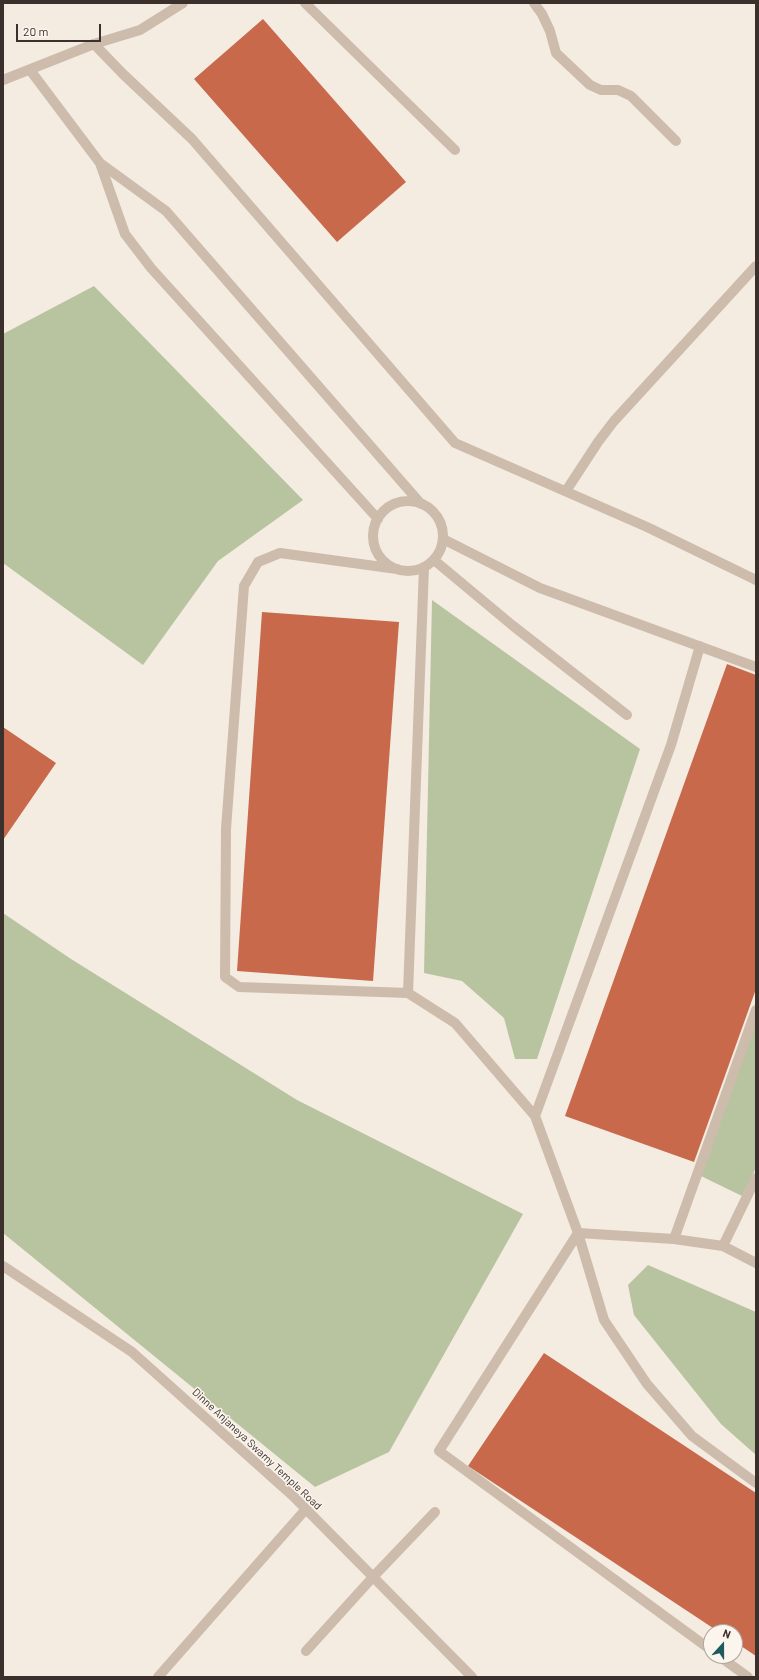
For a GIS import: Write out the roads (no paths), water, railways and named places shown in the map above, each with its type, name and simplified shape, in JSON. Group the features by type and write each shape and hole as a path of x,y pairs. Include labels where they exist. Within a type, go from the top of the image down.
{"street":[{"path":"3,80 94,44 140,30 183,3"},
{"path":"305,3 455,150"},
{"path":"534,3 544,20 556,53 590,85 601,90 618,90 631,96 676,141"},
{"path":"94,44 123,74 192,139 455,443 648,527 756,580"},
{"path":"30,70 100,163 166,211 421,504 431,510 438,518 442,528 443,539 440,550 434,560 424,567 415,570 406,571 280,553 258,562 244,586 226,829 225,977 239,987 408,993 455,1023 535,1116 578,1234 604,1320 647,1384 692,1436 756,1483"},
{"path":"100,163 125,234 151,268 378,519"},
{"path":"566,491 614,420 756,266"},
{"path":"397,569 380,557 373,538 374,528 384,511 392,505 402,502 421,504"},
{"path":"443,539 540,588 756,667"},
{"path":"434,560 512,625 627,716"},
{"path":"408,993 424,567"},
{"path":"535,1116 671,745 700,646"},
{"path":"674,1239 756,1010"},
{"path":"723,1246 756,1178"},
{"path":"578,1234 674,1239 723,1246 756,1263"},
{"path":"578,1234 439,1451 703,1644"},
{"name":"Dinne Anjaneya Swamy Temple Road","path":"3,1266 132,1352 306,1509 472,1677"},
{"path":"158,1677 306,1509"},
{"path":"306,1651 373,1577 435,1512"},
{"path":"730,1664 748,1677"}]}
